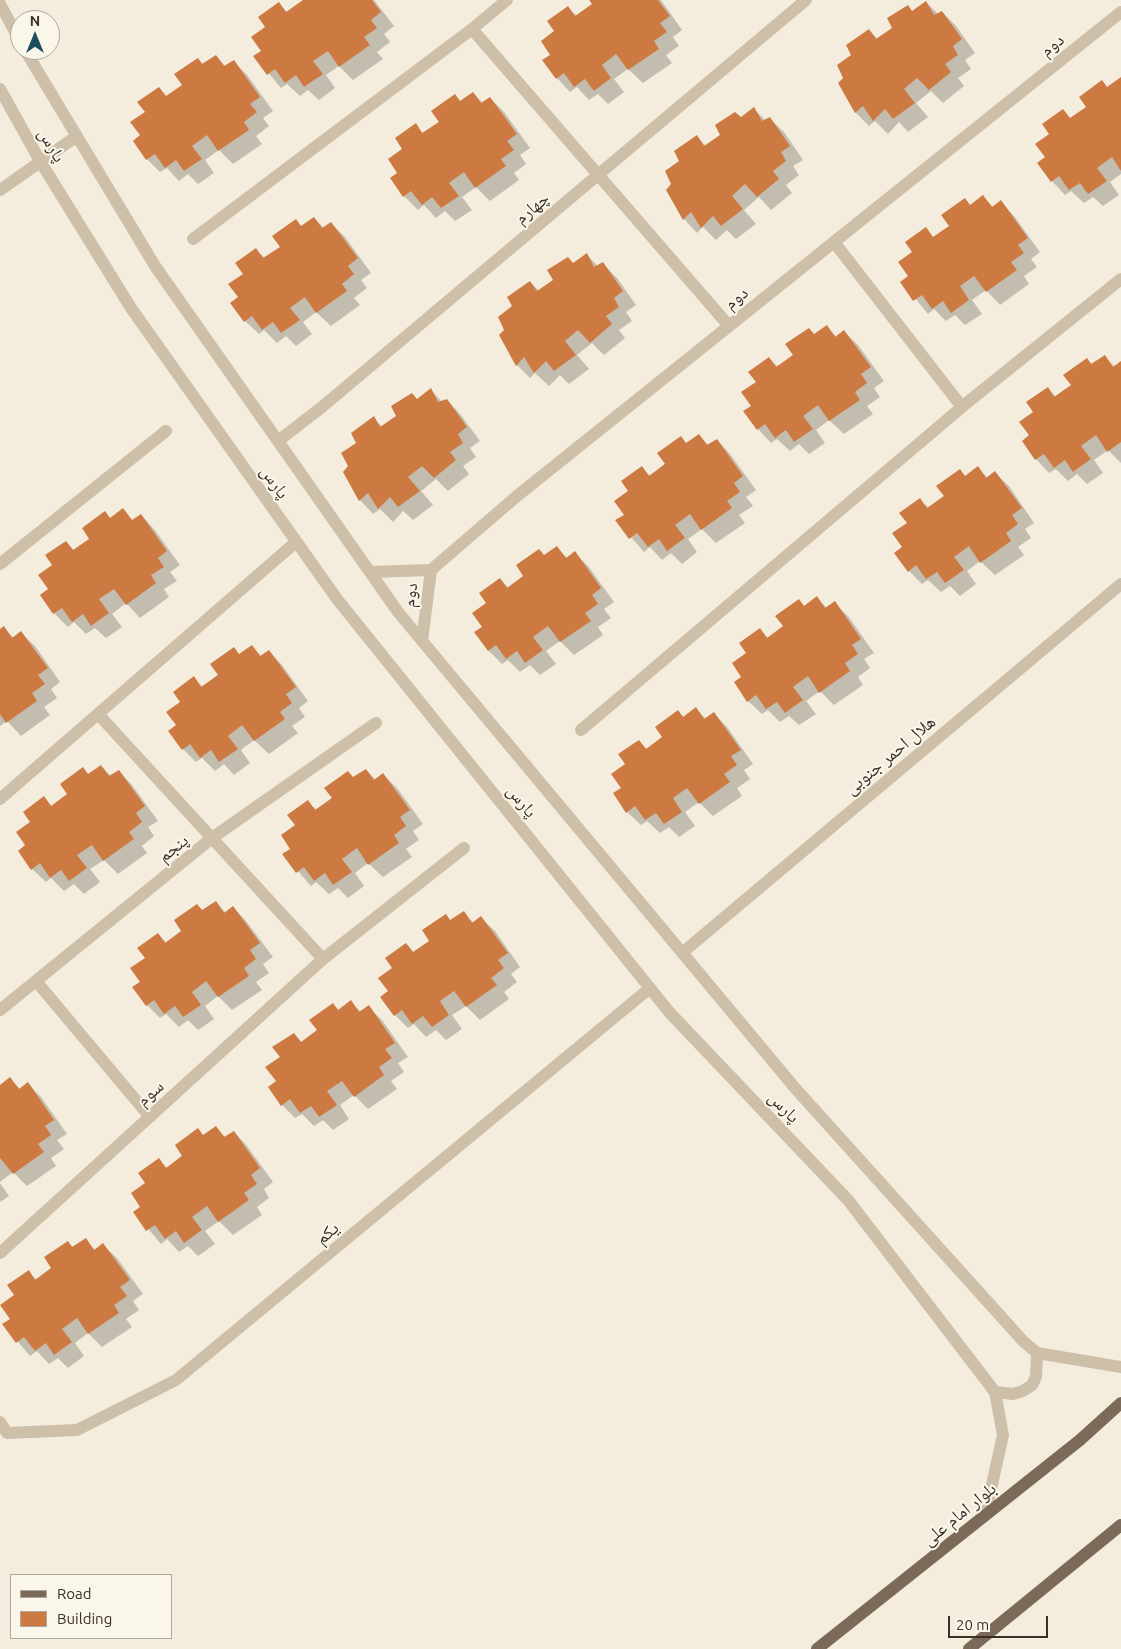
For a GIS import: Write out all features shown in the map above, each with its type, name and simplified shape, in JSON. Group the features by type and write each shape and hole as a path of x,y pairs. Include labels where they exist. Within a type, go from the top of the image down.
{"main road":[{"name":"بلوار امام علی","path":"817,1649 1080,1440 1121,1403"},
{"path":"969,1649 1121,1525"}],"street":[{"path":"193,239 472,29 507,0"},
{"name":"چهارم","path":"278,441 806,0"},
{"path":"0,4 10,22"},
{"name":"دوم","path":"422,641 431,570 517,496 1121,12"},
{"path":"472,29 729,326"},
{"name":"پارس","path":"31,60 156,266 398,612 795,1088 1022,1341 1037,1353"},
{"name":"پارس","path":"0,89 40,161 131,308 337,599 670,1013 848,1200 995,1392 1003,1435 985,1516"},
{"path":"0,190 77,136"},
{"path":"834,242 962,407 958,410"},
{"path":"581,730 958,410 1121,279"},
{"path":"0,564 166,431"},
{"path":"0,798 296,542"},
{"path":"370,572 431,570"},
{"name":"هلال احمر جنوبی","path":"682,953 1121,584"},
{"path":"98,714 323,959"},
{"name":"پنجم","path":"0,1010 212,838 376,723"},
{"name":"سوم","path":"0,1253 323,959 464,848"},
{"path":"36,981 150,1117"},
{"name":"یکم","path":"0,1422 7,1433 76,1430 176,1380 650,988"},
{"path":"995,1392 1013,1394 1024,1391 1032,1385 1036,1377 1037,1353 1121,1367"}],"building":[{"path":"303,0 372,0 381,12 371,20 377,28 364,37 370,45 339,67 328,51 313,61 323,74 304,87 296,75 285,83 275,69 267,75 253,56 261,51 251,37 265,27 258,17 279,2 286,12"},
{"path":"589,0 658,0 670,16 660,23 667,32 654,41 659,49 628,70 616,54 602,65 611,78 594,91 585,79 574,87 564,73 556,79 542,60 550,55 541,41 554,31 547,21 568,6 575,16 592,4"},
{"path":"926,1 934,15 942,11 962,39 953,46 958,55 945,64 951,72 929,90 917,78 904,89 915,103 893,119 885,109 873,121 863,106 855,113 838,83 843,78 837,65 851,55 846,45 869,29 876,39 892,28 887,18 908,5 912,11"},
{"path":"216,55 224,66 234,60 260,97 250,104 257,112 244,122 249,130 218,151 207,135 192,146 202,159 184,171 176,160 165,168 155,154 146,160 133,141 140,135 130,122 145,112 137,102 159,87 166,96 182,85 174,74 198,58 202,64"},
{"path":"1121,77 1121,171 1112,157 1097,168 1107,181 1088,194 1080,183 1069,190 1059,176 1051,182 1037,163 1045,157 1035,144 1049,134 1042,124 1063,109 1070,118 1086,107 1079,97 1102,80 1107,87"},
{"path":"473,92 481,103 490,97 517,134 507,141 514,150 501,159 506,166 475,188 464,172 449,183 459,196 441,208 432,197 422,205 411,191 403,197 390,178 397,173 388,159 402,149 395,138 416,123 422,133 439,122 431,111 455,94 460,101"},
{"path":"754,107 762,121 770,117 790,146 781,152 786,161 773,171 779,179 757,197 745,184 732,196 743,209 721,226 713,216 701,228 691,212 683,220 666,190 671,184 665,171 679,161 674,151 697,135 704,146 720,135 715,125 735,112 741,117"},
{"path":"983,195 992,207 1001,200 1028,238 1018,245 1024,253 1011,262 1017,270 986,292 974,276 960,286 969,300 951,313 943,301 932,309 922,295 913,301 900,282 908,276 898,262 912,252 905,242 926,227 933,237 949,226 941,215 965,198 970,205"},
{"path":"314,217 322,228 331,222 358,258 348,266 354,274 342,284 347,291 316,313 305,297 290,308 300,320 281,333 273,322 262,330 252,316 244,322 230,303 238,297 228,284 243,274 235,263 256,248 263,258 280,247 272,236 296,219 301,226"},
{"path":"587,253 594,267 603,262 623,291 614,298 619,307 606,316 612,324 590,343 578,330 565,341 576,355 554,371 546,361 534,373 524,357 516,366 499,335 504,330 498,317 512,306 507,297 530,281 537,291 553,280 547,270 568,257 573,263"},
{"path":"827,325 835,337 844,330 871,367 861,374 867,383 855,392 860,400 829,421 818,405 803,416 813,429 794,442 786,430 775,438 765,424 757,430 743,411 751,406 741,392 756,382 748,372 769,357 776,367 793,355 785,344 809,328 814,334"},
{"path":"1105,355 1113,367 1121,361 1121,442 1107,452 1096,435 1081,446 1091,459 1073,472 1065,460 1054,468 1044,454 1035,460 1022,441 1029,435 1019,422 1033,412 1026,402 1048,387 1054,397 1071,385 1063,375 1087,358 1091,364"},
{"path":"431,388 438,402 447,399 467,427 458,434 463,443 450,452 456,460 434,478 422,466 408,477 420,491 398,507 390,497 378,509 368,493 359,501 343,472 348,466 341,453 356,443 351,433 374,416 380,427 396,416 391,406 412,393 417,399"},
{"path":"699,434 707,445 717,439 743,476 734,483 740,492 727,501 732,508 701,530 690,514 675,525 685,538 667,551 659,539 648,547 637,533 629,539 615,520 624,515 614,501 628,491 621,481 642,466 649,476 665,464 657,453 681,436 686,443"},
{"path":"978,466 986,478 995,471 1022,508 1012,515 1018,524 1006,533 1011,541 980,563 969,546 954,557 964,570 945,583 937,572 926,579 916,565 908,572 894,553 902,547 892,533 907,523 899,513 920,498 927,508 944,496 936,486 960,469 965,476"},
{"path":"123,508 132,520 141,514 167,551 158,558 164,567 151,575 156,583 126,605 114,589 99,599 109,613 91,626 83,614 72,622 62,608 53,614 40,595 48,589 38,575 52,565 45,555 66,541 73,550 89,539 82,528 105,511 110,518"},
{"path":"557,546 566,558 575,551 601,588 592,595 598,604 585,613 591,621 560,642 548,626 533,637 543,650 525,663 517,651 506,659 496,645 488,651 474,632 482,627 472,613 486,603 479,593 500,578 507,588 523,576 516,565 539,549 544,555"},
{"path":"817,596 825,608 835,601 861,639 852,645 858,654 845,663 850,671 819,693 808,676 793,687 803,700 785,713 777,702 766,709 756,695 747,702 734,682 741,677 732,663 746,653 739,643 760,628 767,638 783,626 775,616 799,599 804,606"},
{"path":"4,626 12,638 21,631 48,668 38,675 45,684 32,693 37,701 6,723 0,714 0,629"},
{"path":"252,645 260,656 269,650 296,687 286,694 292,703 280,712 285,719 254,741 242,725 228,736 238,749 219,762 211,750 200,758 190,744 182,750 168,731 176,725 166,712 180,702 173,692 194,676 201,687 218,675 210,664 234,647 239,654"},
{"path":"696,707 704,719 714,712 741,750 731,756 737,765 724,774 730,782 699,804 687,788 673,798 682,812 664,824 656,813 645,820 635,806 626,813 613,793 621,788 611,774 625,764 618,754 639,740 646,749 662,737 655,727 678,710 683,717"},
{"path":"101,765 109,776 119,770 145,806 136,813 142,822 129,832 134,839 103,861 92,845 77,855 87,868 69,881 61,870 50,878 40,863 31,870 18,851 25,845 16,832 30,822 23,812 44,796 51,806 67,794 60,784 83,767 88,774"},
{"path":"366,769 374,780 383,773 410,810 400,817 406,826 394,835 399,843 368,865 357,848 342,859 352,872 333,885 325,873 314,881 304,867 296,873 282,854 290,849 281,835 295,825 287,815 308,800 315,810 332,798 324,788 348,771 353,777"},
{"path":"216,901 224,913 233,906 260,943 250,950 256,959 244,968 249,976 218,997 206,981 192,992 201,1005 183,1017 175,1006 164,1014 154,1000 146,1006 132,987 140,982 130,968 145,958 137,948 158,933 165,943 181,931 174,920 197,904 202,910"},
{"path":"464,911 472,923 481,916 508,953 498,960 504,968 491,978 497,985 466,1007 454,991 440,1001 449,1015 432,1027 423,1016 412,1024 402,1010 394,1016 380,997 388,991 378,978 392,968 385,958 406,943 413,952 429,941 422,930 446,914 450,920"},
{"path":"351,1000 359,1012 369,1005 395,1043 385,1049 392,1058 379,1067 384,1075 354,1097 342,1081 327,1091 337,1105 319,1117 311,1106 300,1113 290,1099 281,1106 268,1087 276,1081 265,1067 280,1057 272,1047 294,1033 301,1042 317,1030 309,1020 333,1003 338,1010"},
{"path":"10,1077 19,1089 28,1082 54,1120 45,1126 51,1135 38,1144 44,1152 13,1174 0,1158 0,1085"},
{"path":"216,1126 224,1137 234,1131 260,1168 251,1175 257,1184 244,1193 249,1200 218,1222 207,1206 192,1217 202,1230 184,1243 176,1231 165,1239 155,1225 146,1231 133,1212 140,1207 131,1193 145,1183 138,1173 159,1158 166,1168 182,1156 175,1145 198,1128 203,1135"},
{"path":"86,1238 94,1250 103,1243 130,1280 120,1287 127,1296 114,1305 119,1313 88,1334 77,1318 62,1329 72,1342 54,1355 46,1343 35,1351 24,1337 16,1343 2,1324 10,1319 0,1305 14,1295 7,1285 29,1270 35,1280 51,1268 44,1257 68,1241 72,1247"}]}
